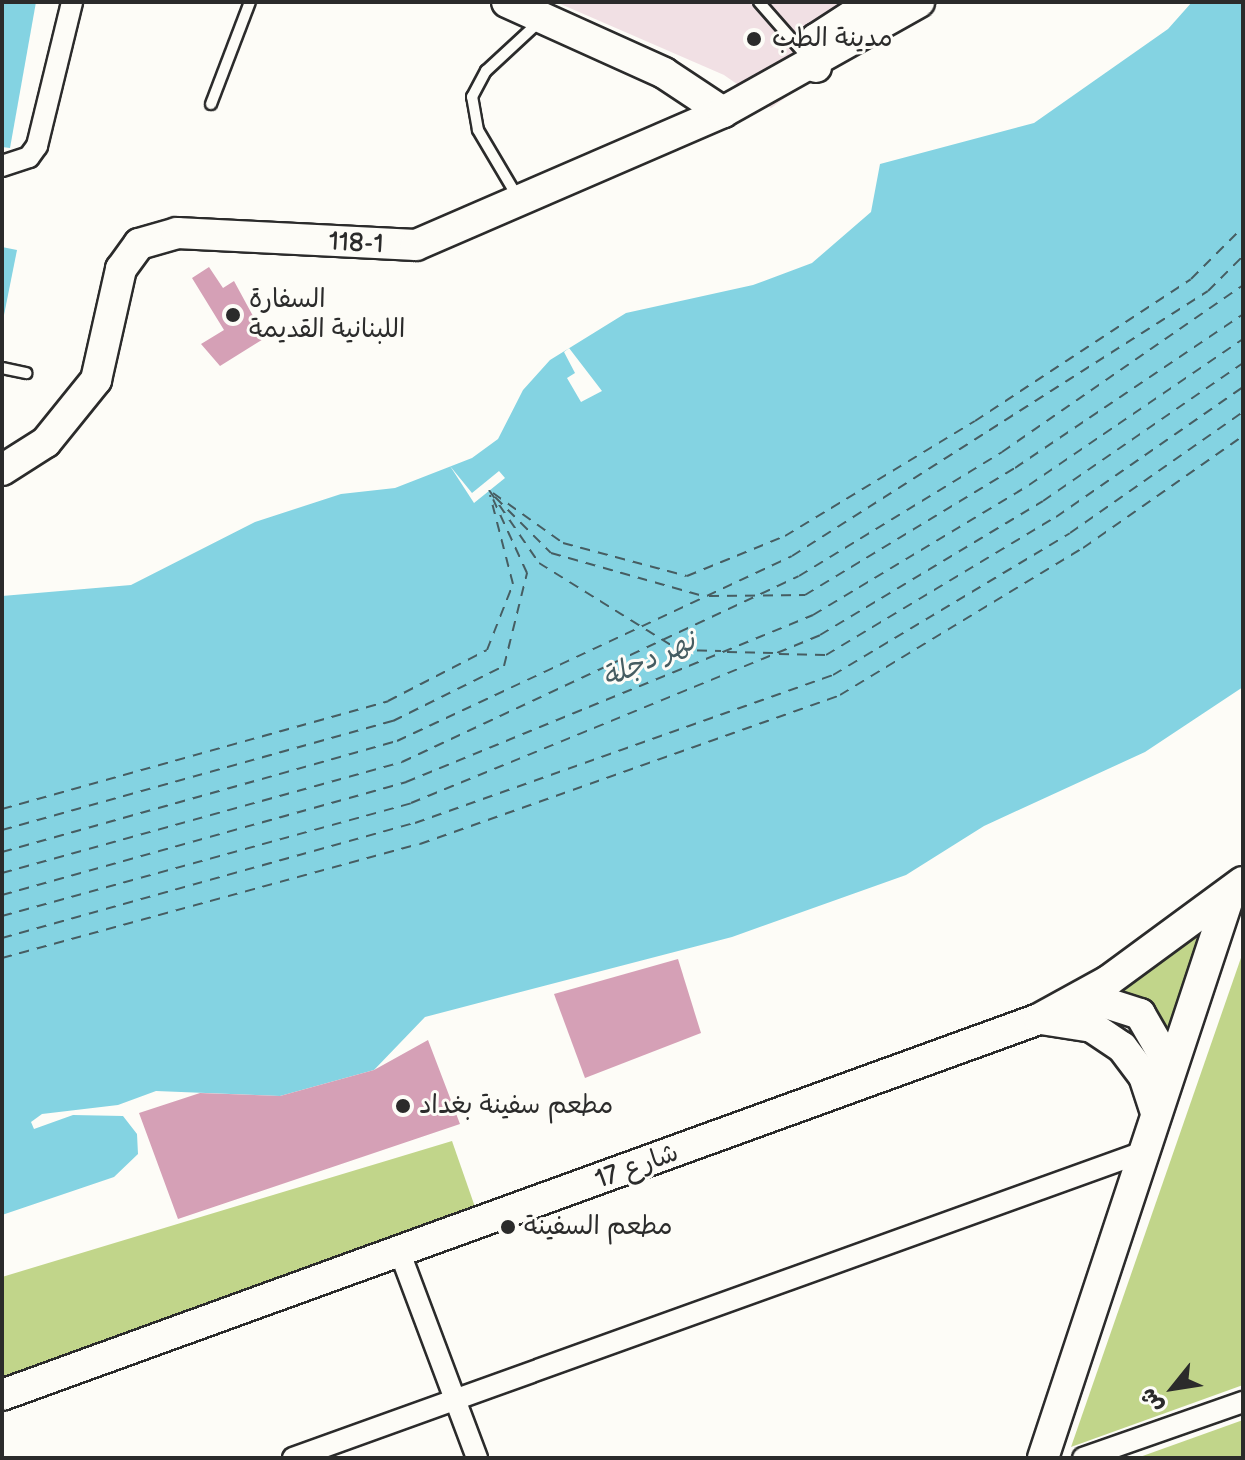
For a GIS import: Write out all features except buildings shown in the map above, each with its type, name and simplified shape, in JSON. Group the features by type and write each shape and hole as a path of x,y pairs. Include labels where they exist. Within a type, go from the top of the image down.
{"street":[{"path":"2,166 29,157 37,146 72,2"},
{"path":"507,2 664,73 723,112"},
{"path":"816,67 816,39 873,2"},
{"name":"118-1","path":"2,470 46,442 90,390 121,269 139,244 177,233 416,245 723,112 816,67 919,2"},
{"path":"1043,1458 1140,1153 1236,888"},
{"name":"شارع 17","path":"2,1395 1039,1019 1084,996 1236,888"},
{"path":"1084,996 1140,1014 1170,1066"},
{"path":"1039,1019 1075,1021 1108,1036 1135,1060 1155,1110"},
{"path":"293,1458 1140,1153"},
{"path":"400,1253 477,1458"},
{"path":"1083,1458 1243,1402"}],"lane":[{"path":"211,104 250,2"},
{"path":"759,2 816,67"},
{"path":"520,201 478,130 472,97 486,71 543,18"},
{"path":"2,368 26,373"}],"shaded area":[{"name":"مدينة الطب","path":"556,2 918,2 771,108 724,75"}],"green space":[{"path":"1199,934 1168,1030 1166,1031 1119,992"},
{"path":"1243,952 1243,1385 1071,1447"},
{"path":"452,1141 475,1207 2,1381 2,1277"},
{"path":"1243,1420 1243,1458 1137,1458"}],"water":[{"path":"2,2 36,2 10,148 2,147"},
{"name":"نهر دجلة","path":"1192,2 1243,2 1243,687 1145,752 984,826 906,875 732,937 425,1017 374,1070 280,1096 156,1091 118,1105 42,1114 31,1122 34,1129 73,1115 123,1116 137,1134 138,1154 114,1177 2,1215 2,596 131,585 255,522 341,494 395,488 472,458 498,439 523,390 550,360 626,313 753,285 812,263 871,212 880,164 1034,123 1168,29"},
{"path":"2,247 17,250 4,315 2,315"}],"pier":[{"path":"569,348 602,391 581,402 567,378 575,373 564,352"},
{"path":"450,466 472,493 499,471 505,478 474,503"}],"ferry route":[{"path":"493,493 563,543 687,576 785,536 975,421 1191,279 1243,227"},
{"path":"2,852 397,741 792,556 1208,291 1243,256"},
{"path":"2,873 402,762 799,576 1002,452 1243,285"},
{"path":"709,596 805,595 1015,468 1243,314"},
{"path":"2,895 406,782 813,615 1029,485 1243,339"},
{"path":"2,916 411,803 820,635 1043,501 1243,363"},
{"path":"779,654 826,655 1056,517 1243,387"},
{"path":"2,938 415,823 833,675 1070,533 1243,412"},
{"path":"2,958 420,844 840,695 1083,548 1243,436"},
{"path":"489,490 539,563 679,650 721,651"},
{"path":"2,809 388,701 487,650 513,584 490,495"},
{"path":"495,497 551,553 703,596"},
{"path":"2,830 393,721 504,666 527,573 493,499"},
{"path":"727,652 773,653"}],"place":[{"name":"مدينة الطب","path":"754,39"},
{"name":"السفارة اللبنانية القديمة","path":"233,315"},
{"name":"مطعم سفينة بغداد","path":"403,1106"},
{"name":"مطعم السفينة","path":"508,1227"}]}
